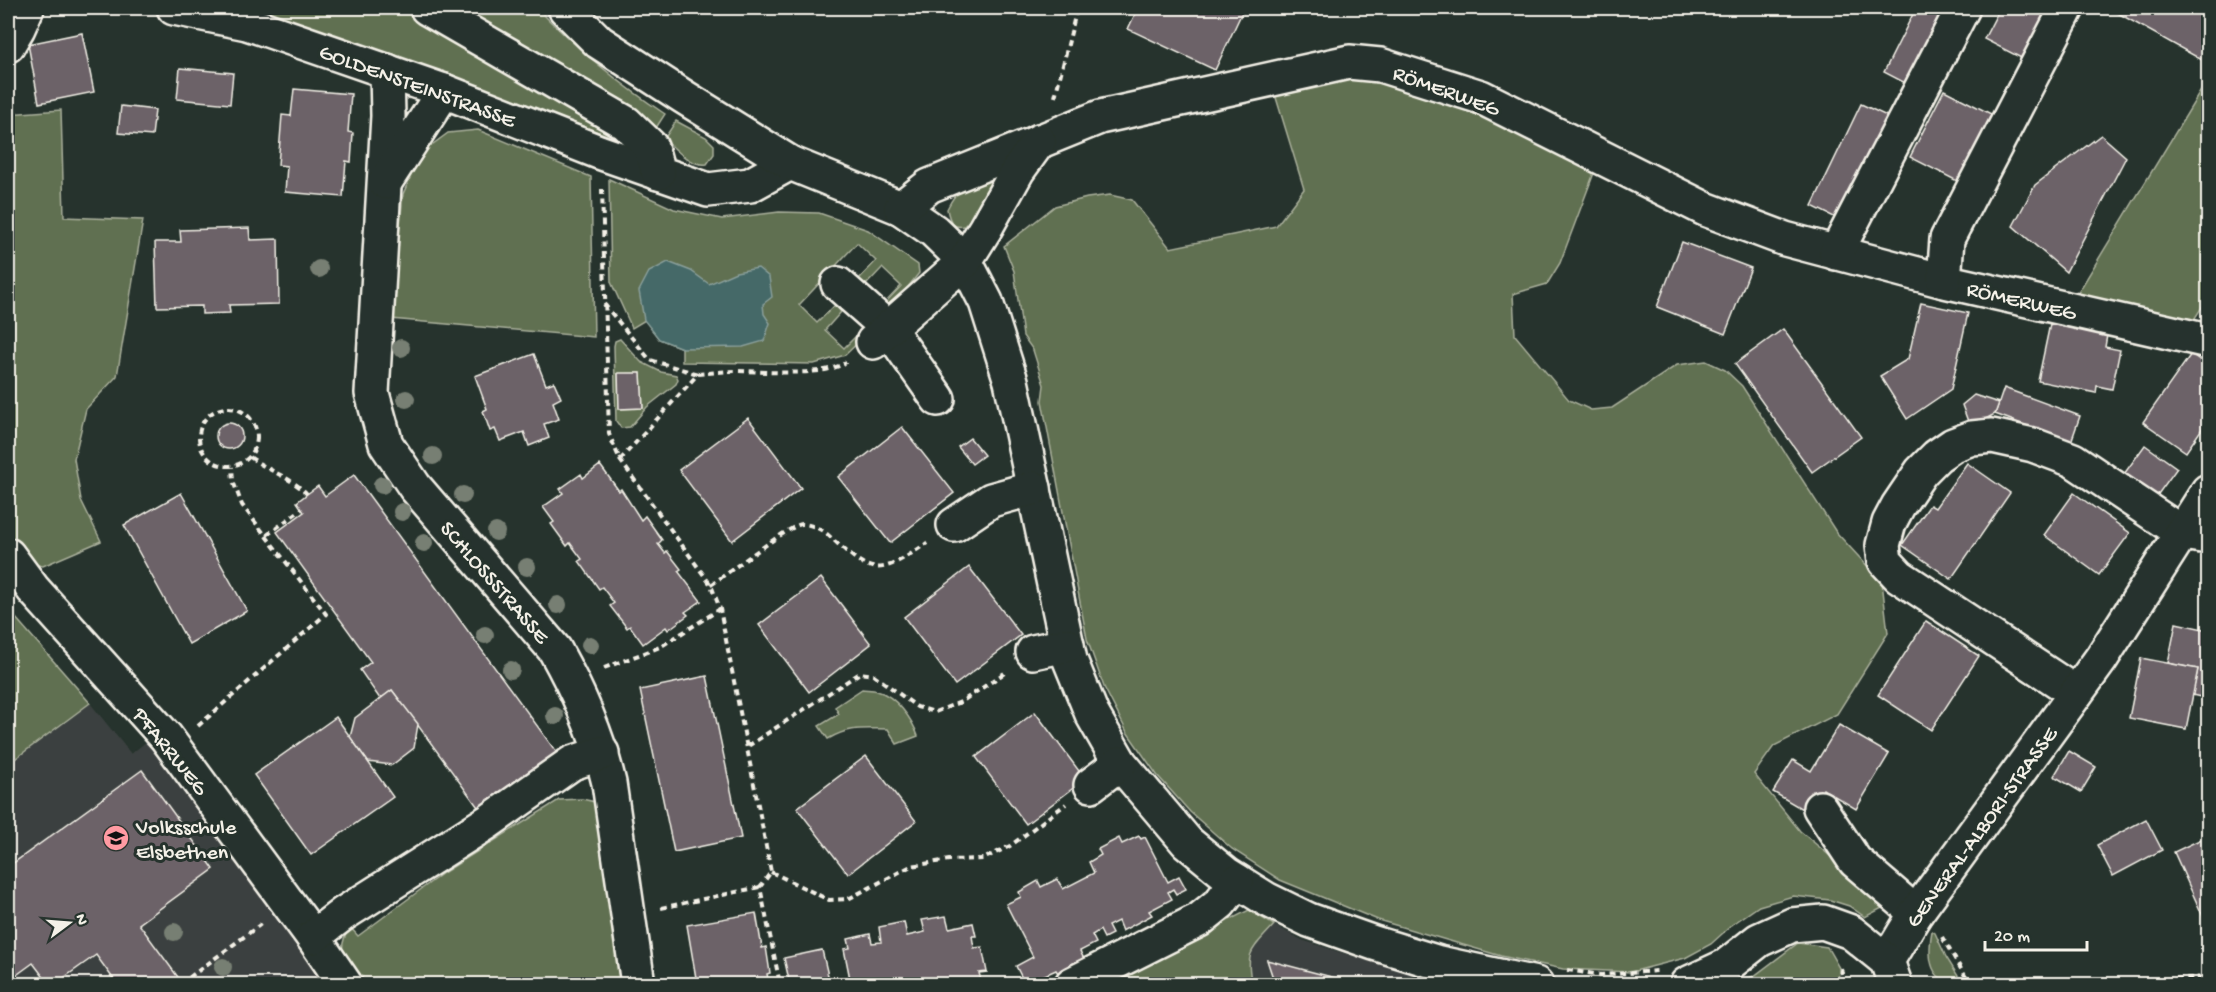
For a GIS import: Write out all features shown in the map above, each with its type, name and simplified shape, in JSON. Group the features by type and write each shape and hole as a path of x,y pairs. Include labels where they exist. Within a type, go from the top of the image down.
{"street":[{"path":"8,45 27,8"},
{"name":"GOLDENSTEINSTRASSE","path":"174,8 247,23 444,91 598,152 708,190 750,185 790,163"},
{"path":"427,8 626,123 651,147 658,173"},
{"path":"565,8 599,42 790,163 901,208 934,231 965,261 986,302 1011,381 1070,660 1092,714 1120,763 1187,842 1237,881 1266,899 1309,920 1439,963 1550,977"},
{"path":"1836,253 1963,8"},
{"path":"1944,281 1947,239 2067,8"},
{"path":"1944,281 1964,249 2061,60"},
{"name":"RÖMERWEG","path":"901,208 928,186 1100,117 1349,62 1380,65 1481,97 1705,209 1785,239 1944,281 2208,341"},
{"name":"SCHLOSSSTRASSE","path":"387,72 388,116 372,393 387,444 415,487 555,650 583,676 642,912 638,984"},
{"name":"SCHLOSSSTRASSE","path":"384,183 444,91"},
{"path":"881,336 965,261 1018,170 1039,141"},
{"path":"838,284 938,399"},
{"path":"2076,693 1899,576 1886,561 1883,545 1889,523 1921,472 1937,456 1953,445 1972,438 1992,436 2033,445 2073,460 2195,535"},
{"path":"954,525 991,500 1034,488"},
{"name":"GENERAL-ALBORI-STRASSE","path":"1891,973 1916,913 2076,693 2195,535 2208,490"},
{"name":"PFARRWEG","path":"8,555 33,589 173,747 345,984"},
{"path":"1033,652 1067,645"},
{"path":"313,938 343,914 488,822 572,763 602,753"},
{"path":"1091,785 1120,763"},
{"path":"1820,808 1855,861 1916,913"},
{"path":"1072,984 1199,920 1220,903 1237,881"},
{"path":"1673,977 1726,966 1759,940 1792,925 1823,922 1851,932 1891,973"}],"path":[{"path":"1039,141 1057,92 1077,8"},
{"path":"602,186 609,434 620,460 711,585 720,609 771,872 760,887 642,912"},
{"path":"604,304 650,360 698,374 736,371 787,373 839,368 881,336"},
{"path":"620,460 698,374"},
{"path":"226,407 246,414 252,421 257,438 250,457 242,463 221,466 205,456 200,448 198,437 200,427 208,415 216,409 226,407"},
{"path":"250,457 263,467 298,484 307,494"},
{"path":"173,747 326,614 242,505 233,481 232,466"},
{"path":"267,535 302,509"},
{"path":"711,585 787,531 802,524 821,529 859,563 876,569 901,561 954,525"},
{"path":"583,676 660,647 720,609"},
{"path":"748,746 860,673 874,675 917,707 935,711 961,702 1033,652"},
{"path":"771,872 829,900 848,899 911,866 983,859 1010,846 1091,785"},
{"path":"760,887 780,984"},
{"path":"1916,913 1936,925 1967,979 1981,984"},
{"path":"183,984 268,919"},
{"path":"1550,977 1601,975 1673,977"},
{"path":"2092,984 2208,977"}],"shaded area":[{"name":"Volksschule Elsbethen","path":"90,703 131,754 152,737 328,984 8,984 8,764"},
{"path":"1274,925 1302,940 1428,980 1448,984 1252,984 1247,961 1251,951"}],"green space":[{"path":"253,8 403,8 435,22 631,144 347,39"},
{"path":"448,8 537,8 598,64 665,114 654,131"},
{"path":"1363,74 1424,90 1597,165 1560,263 1547,284 1513,294 1515,335 1569,400 1591,410 1612,408 1677,365 1706,361 1725,370 1742,386 1836,532 1882,582 1888,633 1837,714 1774,746 1754,774 1800,831 1859,880 1884,907 1865,917 1849,906 1830,900 1793,896 1759,906 1733,924 1711,944 1685,958 1631,972 1563,969 1501,956 1378,920 1280,880 1232,849 1190,812 1157,775 1127,732 1104,687 1087,639 1042,401 1044,385 1033,350 1023,336 1014,271 1004,246 1055,206 1110,195 1132,200 1170,248 1276,226 1304,189 1274,91"},
{"path":"2208,79 2208,298 2193,321 2076,296"},
{"path":"61,110 64,217 143,220 117,376 86,409 74,459 81,500 101,541 43,566 27,563 8,537 8,114"},
{"path":"676,121 706,137 714,145 714,154 707,164 689,160 664,139"},
{"path":"478,130 591,177 594,337 391,319 403,194 421,153 448,133"},
{"path":"994,174 977,213 964,226 954,225 947,209 956,194 971,182"},
{"path":"609,179 674,209 722,219 779,212 819,213 868,230 918,265 919,273 890,310 884,304 901,286 882,268 865,286 858,280 876,261 857,243 799,305 817,323 835,305 841,312 825,330 844,348 861,331 866,335 845,355 814,364 682,362 682,348 659,339 645,320 632,328 611,282"},
{"path":"620,339 641,362 661,372 676,375 678,379 676,384 647,407 630,427 621,428 616,421 615,341","holes":["641,373 643,408 619,409 618,374"]},
{"path":"8,609 90,703 8,764"},
{"path":"862,689 875,690 897,703 912,722 918,736 897,744 888,729 864,729 850,730 828,739 819,726 839,714 835,707"},
{"path":"582,799 595,802 598,814 620,984 363,984 344,957 343,944 350,927 358,936 443,873 559,800"},
{"path":"1249,910 1274,925 1252,951 1249,964 1252,984 1102,984"},
{"path":"1932,931 1963,984 1943,980 1937,975 1931,960"},
{"path":"1798,943 1827,947 1839,968 1838,984 1733,984 1754,976"}],"water":[{"path":"668,262 691,271 709,284 736,272 758,268 769,277 772,297 763,304 764,314 770,323 764,341 743,347 682,348 659,339 644,320 639,291 649,272"}],"building":[{"path":"1138,8 1244,8 1215,70 1128,29"},
{"path":"1916,8 1952,8 1913,87 1884,72"},
{"path":"2000,8 2062,8 2033,64 1984,39"},
{"path":"2116,8 2208,8 2208,49 2202,60 2114,11"},
{"path":"82,33 94,92 39,103 28,44"},
{"path":"180,68 233,73 230,104 177,99"},
{"path":"294,89 351,94 348,132 353,133 351,162 346,161 343,197 285,192 287,166 278,165 282,115 291,116"},
{"path":"1944,90 1999,118 1965,185 1910,157"},
{"path":"1861,104 1889,117 1840,220 1812,206"},
{"path":"121,106 155,110 152,136 118,133"},
{"path":"2101,135 2126,157 2066,272 2013,226 2035,185"},
{"path":"249,228 250,240 278,239 279,304 229,305 230,313 202,314 202,306 157,307 155,242 181,242 180,230"},
{"path":"1682,242 1751,268 1725,334 1657,307"},
{"path":"1921,303 1968,313 1951,389 1907,419 1880,376 1908,359"},
{"path":"2050,324 2107,335 2105,347 2120,350 2112,389 2097,386 2096,393 2038,381"},
{"path":"1783,329 1861,437 1812,472 1735,364"},
{"path":"534,354 546,385 554,382 561,398 553,402 559,419 544,424 549,438 529,446 524,432 500,441 495,429 490,431 483,411 487,409 475,376"},
{"path":"2191,354 2208,366 2208,420 2186,452 2143,422"},
{"path":"618,373 641,373 643,408 619,409"},
{"path":"2004,388 2080,416 2071,442 1995,414"},
{"path":"1974,395 1999,403 1995,414 1970,427 1962,405"},
{"path":"748,418 801,488 732,541 679,470"},
{"path":"229,423 238,427 242,436 238,445 229,449 220,445 216,436 220,427"},
{"path":"902,427 954,493 890,543 838,477"},
{"path":"970,438 984,455 972,464 958,447"},
{"path":"2145,445 2177,468 2156,497 2124,474"},
{"path":"1967,463 2010,493 1951,579 1902,545 1930,505 1935,508"},
{"path":"600,465 619,491 621,489 641,520 645,516 662,540 658,544 665,553 667,551 681,569 678,571 701,601 685,612 688,615 668,630 666,627 643,644 630,626 627,628 610,606 614,603 602,587 599,589 579,561 582,559 570,543 567,546 551,524 554,522 543,507 563,493 560,489 581,474 583,478"},
{"path":"354,475 557,753 480,810 392,690 380,699 360,670 371,662 277,532 304,512 297,502 307,494 318,486 325,496"},
{"path":"181,493 247,611 189,644 124,525"},
{"path":"2074,493 2130,533 2099,575 2044,535"},
{"path":"969,567 1021,635 955,685 904,617"},
{"path":"821,578 871,644 809,692 759,625"},
{"path":"1926,621 1979,656 1931,730 1878,695"},
{"path":"2176,623 2208,630 2208,659 2201,697 2192,695 2198,669 2168,663"},
{"path":"2141,658 2198,669 2186,729 2129,718"},
{"path":"707,676 741,838 674,852 640,690"},
{"path":"392,690 418,724 414,748 392,765 368,762 350,737 355,718"},
{"path":"1035,712 1085,779 1026,824 976,757"},
{"path":"336,717 393,797 311,855 254,775"},
{"path":"1839,725 1889,754 1856,809 1823,789 1809,813 1773,792 1793,760 1811,771"},
{"path":"2069,751 2096,767 2081,792 2054,776"},
{"path":"866,756 916,821 848,874 797,808"},
{"path":"142,770 214,869 139,924 183,984 117,984 96,955 55,984 49,984 33,963 11,979 8,974 8,867"},
{"path":"2146,819 2162,850 2113,876 2097,845"},
{"path":"1139,836 1141,839 1145,837 1168,882 1179,876 1186,889 1176,894 1173,889 1168,892 1172,899 1149,911 1152,915 1122,931 1118,921 1108,926 1112,934 1104,938 1100,930 1092,935 1096,943 1080,951 1084,959 1058,973 1056,970 1025,984 1016,966 1033,957 1006,904 1021,897 1019,892 1038,881 1041,887 1057,879 1063,889 1094,873 1089,862 1101,855 1098,849 1119,838 1122,844"},
{"path":"2208,836 2208,919 2205,921 2174,852"},
{"path":"756,913 762,948 766,947 770,973 767,974 769,984 697,984 687,925"},
{"path":"946,916 949,928 973,923 976,936 972,936 974,948 982,947 987,972 979,973 982,984 851,984 844,949 850,948 848,939 870,934 872,943 881,942 879,927 904,922 907,936 925,932 922,920"},
{"path":"822,950 830,984 790,984 784,958"},
{"path":"1267,960 1358,984 1275,984"}],"place":[{"name":"Volksschule Elsbethen","path":"116,838"}]}
